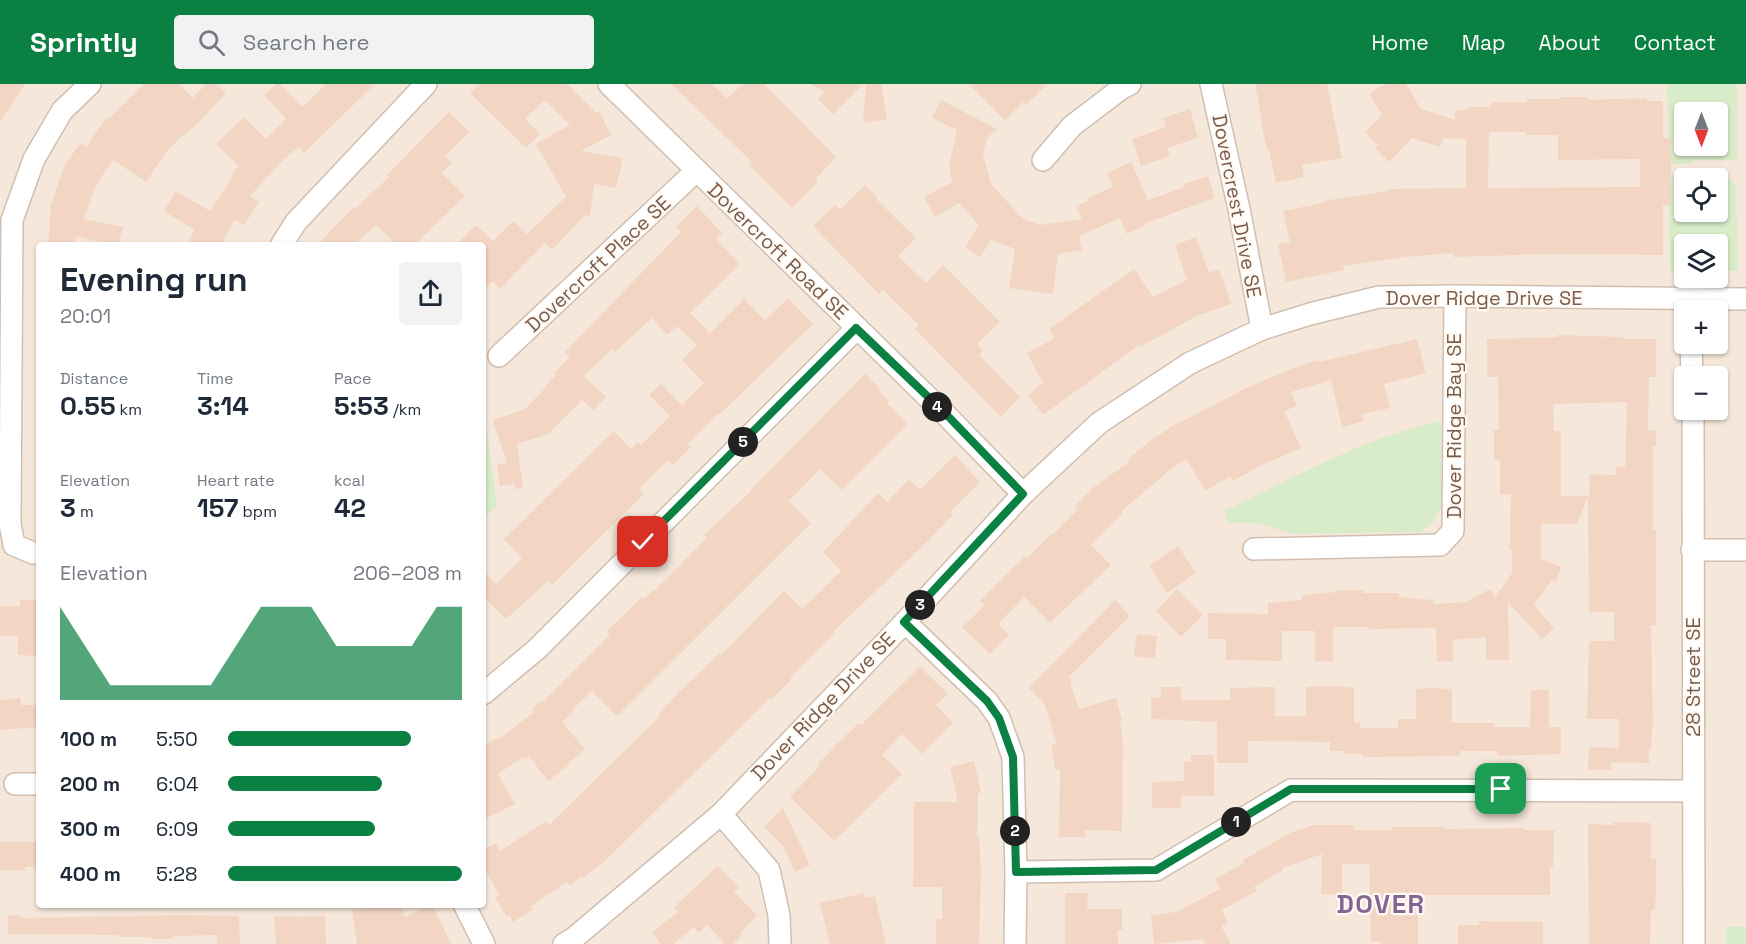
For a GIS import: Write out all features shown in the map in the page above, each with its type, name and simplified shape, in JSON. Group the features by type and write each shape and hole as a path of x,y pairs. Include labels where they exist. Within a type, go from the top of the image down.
{"street":[{"path":"36,553 14,545 10,524 12,220 34,159 62,111 90,84"},
{"path":"283,242 296,222 426,84"},
{"name":"Dovercroft Road SE","path":"609,84 944,412 1023,494"},
{"path":"1043,160 1072,126 1130,84"},
{"name":"Dovercrest Drive SE","path":"1211,84 1239,209 1262,329"},
{"name":"Dovercroft Place SE","path":"500,356 696,171"},
{"name":"Dover Ridge Drive SE","path":"564,944 582,932 721,814 1023,494 1100,423 1190,363 1262,329 1310,314 1379,297 1455,296 1674,303"},
{"name":"Dover Ridge Bay SE","path":"1254,549 1440,545 1453,531 1455,296"},
{"name":"Dover Ridge Drive SE","path":"1728,301 1746,299"},
{"path":"486,692 537,650 856,328"},
{"name":"28 Street SE","path":"1693,420 1694,944"},
{"path":"1692,550 1746,550"},
{"path":"904,622 987,701 999,718 1013,757 1015,944"},
{"path":"15,784 36,784"},
{"path":"1016,872 1156,870 1291,789 1693,791"},
{"path":"721,814 769,870 779,915 780,944"},
{"path":"466,908 484,944"}],"shaded area":[{"path":"0,84 1746,84 1746,927 1726,927 1726,944 0,944"}],"green space":[{"path":"1667,84 1737,84 1737,160 1694,160 1692,164 1669,164"},
{"path":"1672,178 1674,178 1674,222 1728,222 1729,178 1736,185 1738,271 1728,271 1728,234 1674,234 1674,271 1670,271 1669,184"},
{"path":"1441,421 1441,508 1434,521 1420,532 1294,534 1256,523 1229,523 1224,511 1303,472 1385,437"},
{"path":"486,425 497,506 486,516"},
{"path":"1726,927 1746,927 1746,944 1726,944"}],"building":[{"path":"0,84 25,84 0,122"},
{"path":"144,84 179,84 193,98 206,84 217,84 226,93 166,152 146,182 113,160 96,185 84,219 123,227 119,242 101,242 76,236 75,242 48,242 51,205 65,164 81,143 86,147 106,118 108,119"},
{"path":"276,84 280,84 303,107 326,84 375,84 304,153 299,147 283,160 250,196 259,202 244,225 235,219 223,242 190,242 194,230 164,211 176,191 210,211 233,176 231,174 239,166 216,144 244,117 266,139 286,119 264,95"},
{"path":"479,84 567,84 596,113 599,111 611,135 581,151 623,158 616,188 594,184 590,216 585,215 552,250 545,243 500,289 493,281 486,287 486,242 459,242 476,225 493,241 513,221 527,234 566,197 536,144 570,125 545,100 525,119 540,134 526,148 470,93"},
{"path":"671,84 712,84 727,98 743,84 764,84 836,157 816,179 818,182 792,208 749,165 752,162"},
{"path":"810,84 863,84 833,114 818,99 825,92"},
{"path":"866,84 881,84 887,119 863,123"},
{"path":"969,84 1047,84 1026,105 1023,102 1005,120"},
{"path":"1255,84 1327,84 1342,158 1302,165 1304,177 1276,183 1269,150 1267,151"},
{"path":"1385,84 1406,84 1421,109 1455,120 1455,110 1468,110 1468,107 1491,107 1491,102 1527,102 1527,99 1560,99 1560,97 1588,97 1588,100 1647,98 1647,101 1663,101 1663,138 1671,138 1671,205 1663,205 1663,255 1553,254 1453,257 1453,253 1343,266 1344,270 1286,282 1278,244 1290,242 1283,211 1323,203 1323,201 1389,191 1389,189 1466,188 1466,139 1443,138 1440,147 1412,138 1389,162 1375,148 1378,145 1365,133 1382,114 1369,94","holes":["1489,132 1526,132 1526,135 1558,135 1558,160 1640,159 1640,187 1488,188"]},
{"path":"941,100 997,129 987,138 983,154 991,184 1023,219 1040,225 1082,219 1076,206 1088,201 1087,198 1113,187 1107,173 1131,162 1148,200 1208,176 1215,198 1143,224 1144,226 1127,234 1120,218 1079,236 1082,250 1058,254 1053,294 1009,288 1015,249 991,240 980,257 965,247 979,225 959,203 935,217 924,197 952,182 949,166 957,130 932,118"},
{"path":"1190,109 1198,138 1167,148 1170,156 1141,166 1132,139 1166,127 1163,118"},
{"path":"449,112 469,132 445,156 452,163 442,173 465,196 417,242 394,242 376,225 357,242 321,242 354,207 355,209 389,177 387,175"},
{"path":"865,185 916,238 898,256 926,283 943,265 1000,322 977,344 983,350 979,355 1020,397 1001,417 915,329 919,325 883,290 879,294 813,226 835,205 840,210"},
{"path":"697,206 722,233 716,239 740,264 690,313 710,333 744,299 765,320 788,298 813,324 688,444 691,447 673,465 668,460 639,489 644,494 552,585 548,581 506,619 486,599 486,573 496,584 522,558 504,539 614,431 631,449 638,442 641,445 670,416 649,395 661,384 682,405 704,383 682,360 697,345 677,326 667,335 652,318 615,352 612,349 584,376 606,397 593,410 582,400 548,434 517,444 523,488 516,489 514,484 500,486 497,464 507,463 493,420 525,409 547,386 556,375 554,373 570,357 565,352 681,232 676,227"},
{"path":"1196,237 1209,273 1219,269 1231,304 1197,316 1140,347 1139,345 1043,415 1028,395 1043,383 1027,353 1055,338 1049,329 1134,269 1153,297 1187,280 1175,245"},
{"path":"1557,335 1656,339 1656,377 1649,377 1648,430 1656,430 1656,446 1653,446 1653,530 1656,530 1656,625 1651,625 1653,727 1649,763 1611,762 1611,770 1588,770 1589,747 1619,748 1619,719 1587,719 1589,641 1614,641 1614,612 1589,612 1588,497 1577,524 1541,524 1541,559 1561,567 1556,581 1552,580 1534,605 1554,628 1542,639 1508,602 1509,660 1486,660 1486,637 1453,640 1453,661 1437,662 1436,628 1333,627 1333,662 1315,661 1315,631 1282,631 1282,661 1226,660 1226,639 1208,639 1208,613 1268,614 1268,603 1302,600 1302,595 1337,592 1337,590 1399,593 1399,597 1433,600 1433,604 1466,602 1490,589 1495,597 1512,573 1511,494 1500,494 1500,460 1494,460 1494,430 1499,430 1498,377 1487,377 1487,339 1557,337","holes":["1627,402 1625,467 1616,466 1616,475 1590,474 1589,496 1561,496 1561,431 1554,431 1553,404"]},
{"path":"1417,339 1426,373 1384,384 1390,408 1362,414 1364,421 1342,427 1331,380 1291,392 1297,406 1284,411 1301,448 1233,481 1230,476 1206,491 1186,459 1122,511 1123,513 1091,545 1111,565 1050,623 1024,597 998,624 1009,635 990,654 962,627 985,605 980,601 1025,556 1027,558 1078,509 1075,506 1093,488 1130,461 1128,459 1151,440 1182,420 1248,387 1293,368 1319,360 1319,362"},
{"path":"865,374 881,390 880,392 889,401 887,403 908,424 842,490 820,469 789,501 811,523 617,716 592,691 572,710 573,712 562,722 585,749 569,765 548,781 529,756 524,759 523,757 498,774 515,804 486,818 486,745 496,738 498,740 534,712 532,709 544,701 610,635 607,631 642,597 644,599 655,590 707,538 704,535"},
{"path":"955,455 980,482 950,512 953,515 834,631 836,632 790,678 792,679 606,860 582,879 581,877 570,885 567,882 531,906 533,909 513,922 509,915 507,917 495,898 500,895 486,872 486,848 495,843 500,851 546,821 549,825 660,716 658,714 680,691 720,653 721,655 784,591 802,609 841,571 823,552 878,493 887,502 909,480 920,490"},
{"path":"1178,546 1196,573 1167,593 1149,566"},
{"path":"1177,589 1203,615 1181,637 1156,611"},
{"path":"20,600 36,600 36,656 18,655 18,636 0,636 0,606 20,606"},
{"path":"1115,600 1130,616 1069,677 1072,680 1070,682 1079,709 1116,698 1122,720 1120,720 1123,742 1122,831 1085,830 1085,837 1059,837 1060,769 1055,770 1051,745 1057,744 1044,703 1029,688"},
{"path":"1137,634 1157,636 1155,659 1134,656"},
{"path":"920,667 948,694 936,705 953,723 922,754 902,734 882,755 902,774 834,841 790,797 820,766 818,764 837,744 859,723 861,725"},
{"path":"1161,687 1181,687 1181,700 1230,700 1230,688 1275,687 1275,716 1306,716 1306,687 1354,688 1354,723 1360,723 1360,728 1398,728 1398,719 1416,719 1416,689 1429,688 1452,689 1452,723 1494,723 1494,727 1530,727 1531,690 1549,690 1549,727 1561,727 1561,754 1497,756 1497,751 1460,751 1460,756 1363,757 1363,754 1330,751 1330,742 1248,741 1248,763 1217,763 1217,722 1151,719 1151,698 1161,698"},
{"path":"20,698 21,705 36,705 36,727 0,730 0,700"},
{"path":"1191,755 1214,755 1214,796 1181,796 1181,808 1152,808 1152,782 1184,781 1184,762 1191,762"},
{"path":"974,761 981,793 978,793 977,837 979,837 981,872 979,944 936,944 936,919 942,919 942,887 913,887 914,802 958,802 950,767"},
{"path":"783,808 810,865 795,872 784,847 764,827"},
{"path":"1614,822 1651,823 1651,859 1656,859 1656,893 1655,910 1651,910 1650,944 1589,944 1588,824 1614,825"},
{"path":"1314,825 1354,825 1353,830 1445,827 1445,829 1554,830 1550,895 1418,895 1418,944 1380,944 1380,941 1371,941 1369,864 1342,864 1342,895 1321,894 1322,854 1282,868 1283,870 1254,887 1257,891 1222,910 1228,922 1221,926 1231,944 1205,944 1203,939 1154,944 1151,915 1176,912 1220,889 1215,879 1292,832"},
{"path":"0,842 36,842 36,867 25,867 25,871 0,870"},
{"path":"718,866 739,888 734,892 757,915 733,944 725,944 707,925 699,933 694,927 673,944 661,944 652,932 678,912 674,907"},
{"path":"864,893 865,898 875,896 886,944 830,944 820,903"},
{"path":"1065,893 1088,893 1087,909 1122,909 1122,930 1118,930 1118,944 1065,944"},
{"path":"402,908 405,917 424,908 434,908 451,944 357,944 352,910"},
{"path":"8,915 22,916 22,918 239,916 240,944 217,944 217,935 151,939 151,937 118,937 118,935 8,934"},
{"path":"325,916 326,944 276,944 274,917"},
{"path":"1479,921 1543,922 1543,944 1458,944 1458,925 1479,925"}],"district":[{"name":"DOVER","path":"1381,904"}],"route":[{"path":"643,542 856,328 944,412 1023,494 904,622 987,701 999,718 1013,757 1016,872 1156,870 1291,789 1501,789"}]}
